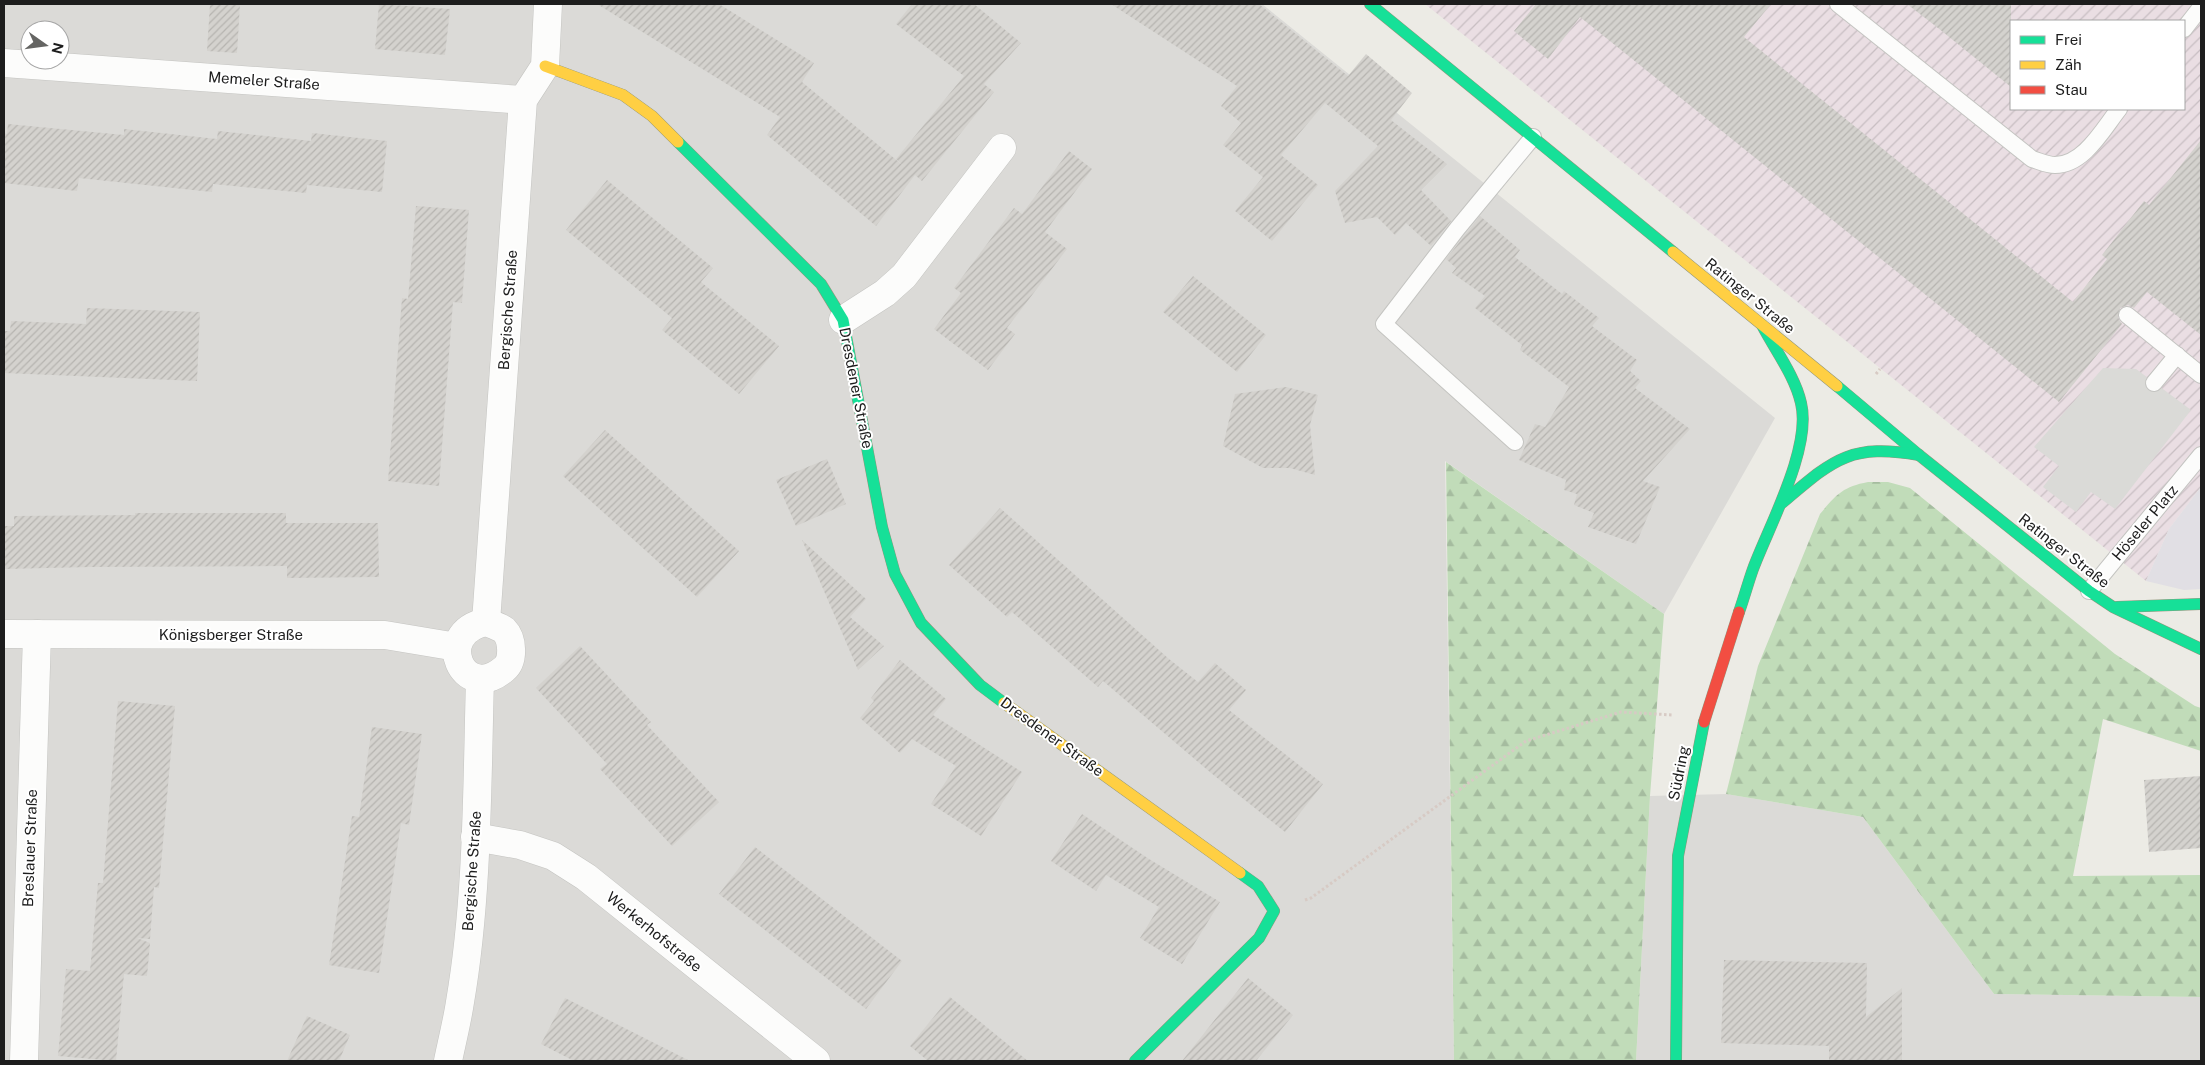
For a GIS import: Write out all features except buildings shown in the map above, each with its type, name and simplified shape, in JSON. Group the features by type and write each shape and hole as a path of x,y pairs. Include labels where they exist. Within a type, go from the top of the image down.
{"street":[{"path":"545,66 548,4"},
{"name":"Ratinger Straße","path":"1370,4 1918,455 2089,591 2113,607 2201,649"},
{"name":"Memeler Straße","path":"4,63 523,100"},
{"name":"Bergische Straße","path":"486,622 523,100 545,66"},
{"name":"Dresdener Straße","path":"545,66 623,95 652,116 821,284 843,320 882,527 895,574 921,623 980,685 1258,886 1274,911"},
{"name":"Dresdener Straße","path":"843,320 885,293 904,276 1002,148"},
{"name":"Südring","path":"1676,1061 1678,856 1705,718 1753,569 1781,504 1802,439 1802,405 1797,390 1762,325"},
{"name":"Südring","path":"1781,504 1823,468 1842,457 1874,449 1895,450 1918,455"},
{"name":"Ratinger Straße","path":"2113,607 2201,604"},
{"path":"486,622 504,630 512,649 508,667 496,676 480,679 466,674 458,663 456,647 462,635 473,625 486,622"},
{"name":"Königsberger Straße","path":"4,634 385,635 456,647"},
{"name":"Breslauer Straße","path":"24,1061 37,634"},
{"name":"Bergische Straße","path":"448,1061 460,1001 469,927 475,838 480,679"},
{"name":"Werkerhofstraße","path":"475,838 520,845 553,856 586,877 816,1061"},
{"path":"1135,1061 1259,938 1274,911"}],"lane":[{"path":"1838,4 2032,159 2052,165 2069,164 2085,151 2118,110"},
{"path":"2185,28 2201,7"},
{"path":"1515,442 1384,324 1457,229 1533,137"},
{"path":"2127,315 2201,375"},
{"path":"2154,383 2177,355"},
{"name":"Höseler Platz","path":"2089,591 2201,455"}],"path":[{"path":"1274,911 1311,898 1526,742 1621,712 1705,718"}],"shaded area":[{"path":"4,4 1262,4 1775,418 1664,614 1445,461 1454,1061 4,1061"},
{"path":"1425,4 2201,4 2201,487 2169,529 2146,581"},
{"path":"2103,368 2136,369 2191,410 2115,509 2091,492 2076,512 2043,487 2059,466 2034,447"},
{"path":"2201,487 2201,589 2184,590 2146,581 2169,529"},
{"path":"1726,794 1863,817 1994,994 2201,997 2201,1061 1636,1061 1650,796"}],"green space":[{"path":"1446,462 1664,614 1650,796 1636,1061 1454,1061"},
{"path":"1868,482 1888,482 1910,488 2115,654 2201,708 2201,751 2103,719 2073,876 2201,875 2201,997 1994,994 1863,817 1726,794 1758,666 1820,514 1846,489"}],"traffic: fast":[{"path":"1370,4 1673,252"},
{"path":"678,142 821,284 843,320 882,527 895,574 921,623 980,685 1004,703"},
{"path":"1739,612 1753,569 1795,464 1803,421 1801,403 1794,383 1762,325"},
{"path":"1837,386 1919,455 2089,591 2113,607 2201,649"},
{"path":"1782,503 1815,476 1843,458 1875,451 1919,455"},
{"path":"2117,607 2201,604"},
{"path":"1676,1061 1678,856 1704,722"},
{"path":"1135,1061 1259,938 1274,911 1258,886 1240,873"}],"traffic: slow":[{"path":"545,66 623,95 652,116 678,142"},
{"path":"1673,252 1837,386"},
{"path":"1004,703 1240,873"}],"traffic: jam":[{"path":"1704,722 1739,612"}]}
